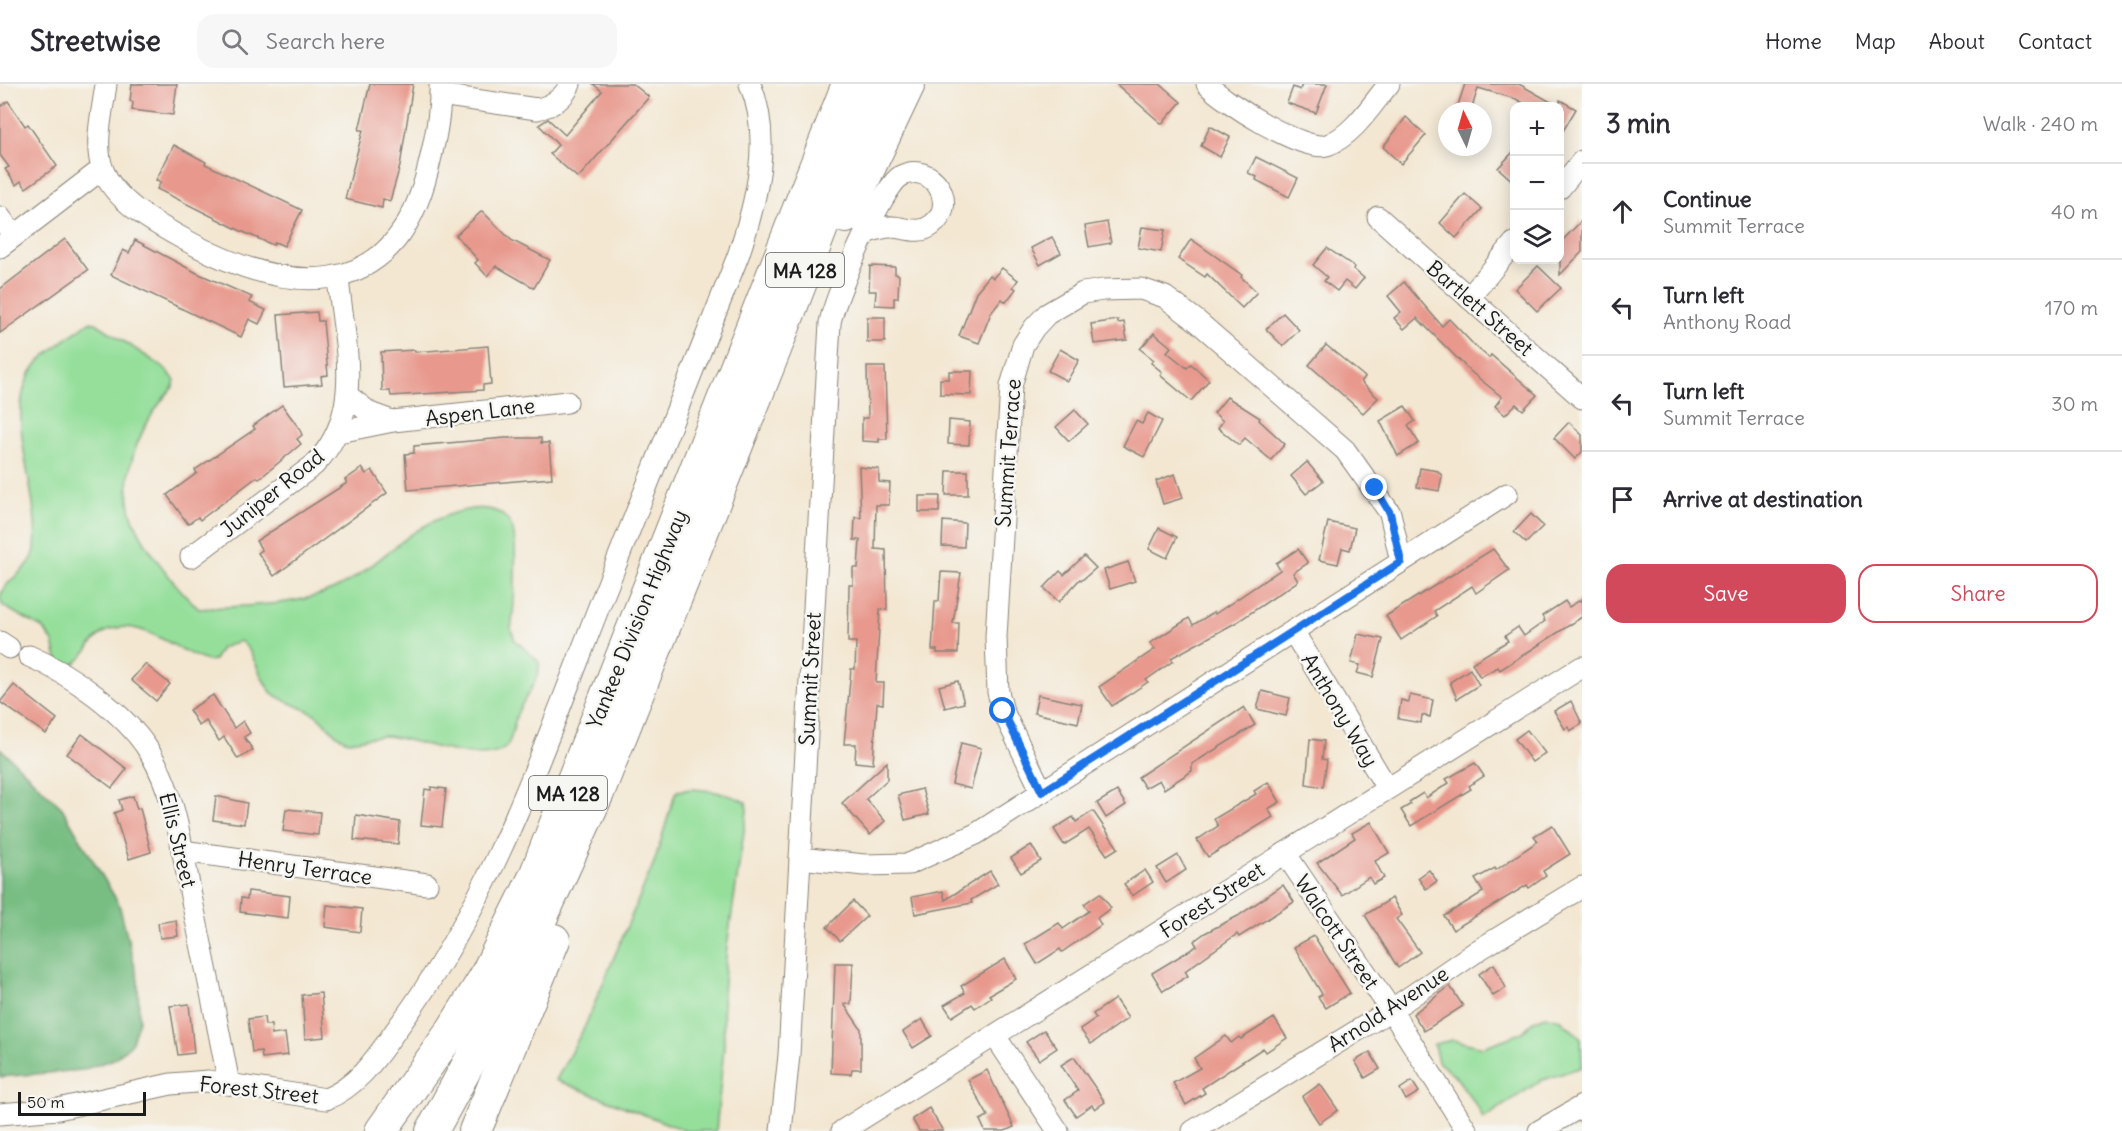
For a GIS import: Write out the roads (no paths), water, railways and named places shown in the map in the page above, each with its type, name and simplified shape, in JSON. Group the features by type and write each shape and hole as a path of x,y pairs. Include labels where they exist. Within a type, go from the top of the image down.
{"highway":[{"name":"Yankee Division Highway","path":"381,1131 451,1032 483,979 535,876 848,84"},
{"name":"Yankee Division Highway","path":"432,1131 470,1065 546,914 632,709 733,456 877,84"},
{"path":"733,456 909,84"},
{"path":"475,1131 549,955 632,709"}],"street":[{"path":"106,84 99,149 102,170 116,190 164,228 209,252 272,274 308,279 338,278 359,270 379,257 394,243 414,213 434,147 440,90 537,109 549,106 559,99 570,84"},
{"name":"Yankee Division Highway","path":"339,1093 360,1077 431,982 454,946 485,886 516,816 742,245 756,196 760,168 758,113 750,84"},
{"path":"1207,84 1233,104 1274,128 1314,146 1326,146 1348,131 1389,84"},
{"path":"1564,183 1582,161"},
{"path":"0,217 7,242 102,170"},
{"name":"Bartlett Street","path":"1378,217 1582,398"},
{"name":"Summit Street","path":"781,1131 787,1084 830,323 836,297 866,233"},
{"path":"1468,298 1510,249"},
{"name":"Juniper Road","path":"191,557 314,465 327,452 339,432 347,395 348,376 338,278"},
{"name":"Summit Terrace","path":"1042,792 1003,711 998,692 996,637 1011,386 1023,345 1047,314 1083,293 1102,290 1141,289 1165,297 1197,321 1345,450 1390,513 1401,562"},
{"name":"Aspen Lane","path":"347,395 370,413 393,421"},
{"name":"Aspen Lane","path":"339,432 393,421 567,402"},
{"path":"800,858 864,865 909,864 976,834 1507,494"},
{"name":"Anthony Way","path":"1293,631 1387,788"},
{"name":"Ellis Street","path":"29,656 89,692 137,734 150,753 166,788 182,851 229,1084"},
{"name":"Forest Street","path":"842,1131 1582,667"},
{"name":"Henry Terrace","path":"182,851 427,884"},
{"name":"Walcott Street","path":"1285,854 1391,1010 1467,1131"},
{"name":"Arnold Avenue","path":"1193,1131 1391,1010 1480,949 1582,887"},
{"path":"995,1036 1058,1131"},
{"name":"Forest Street","path":"0,1114 68,1107 171,1084 208,1081 310,1098 326,1098 339,1093"},
{"path":"1539,1131 1582,1106"}]}
